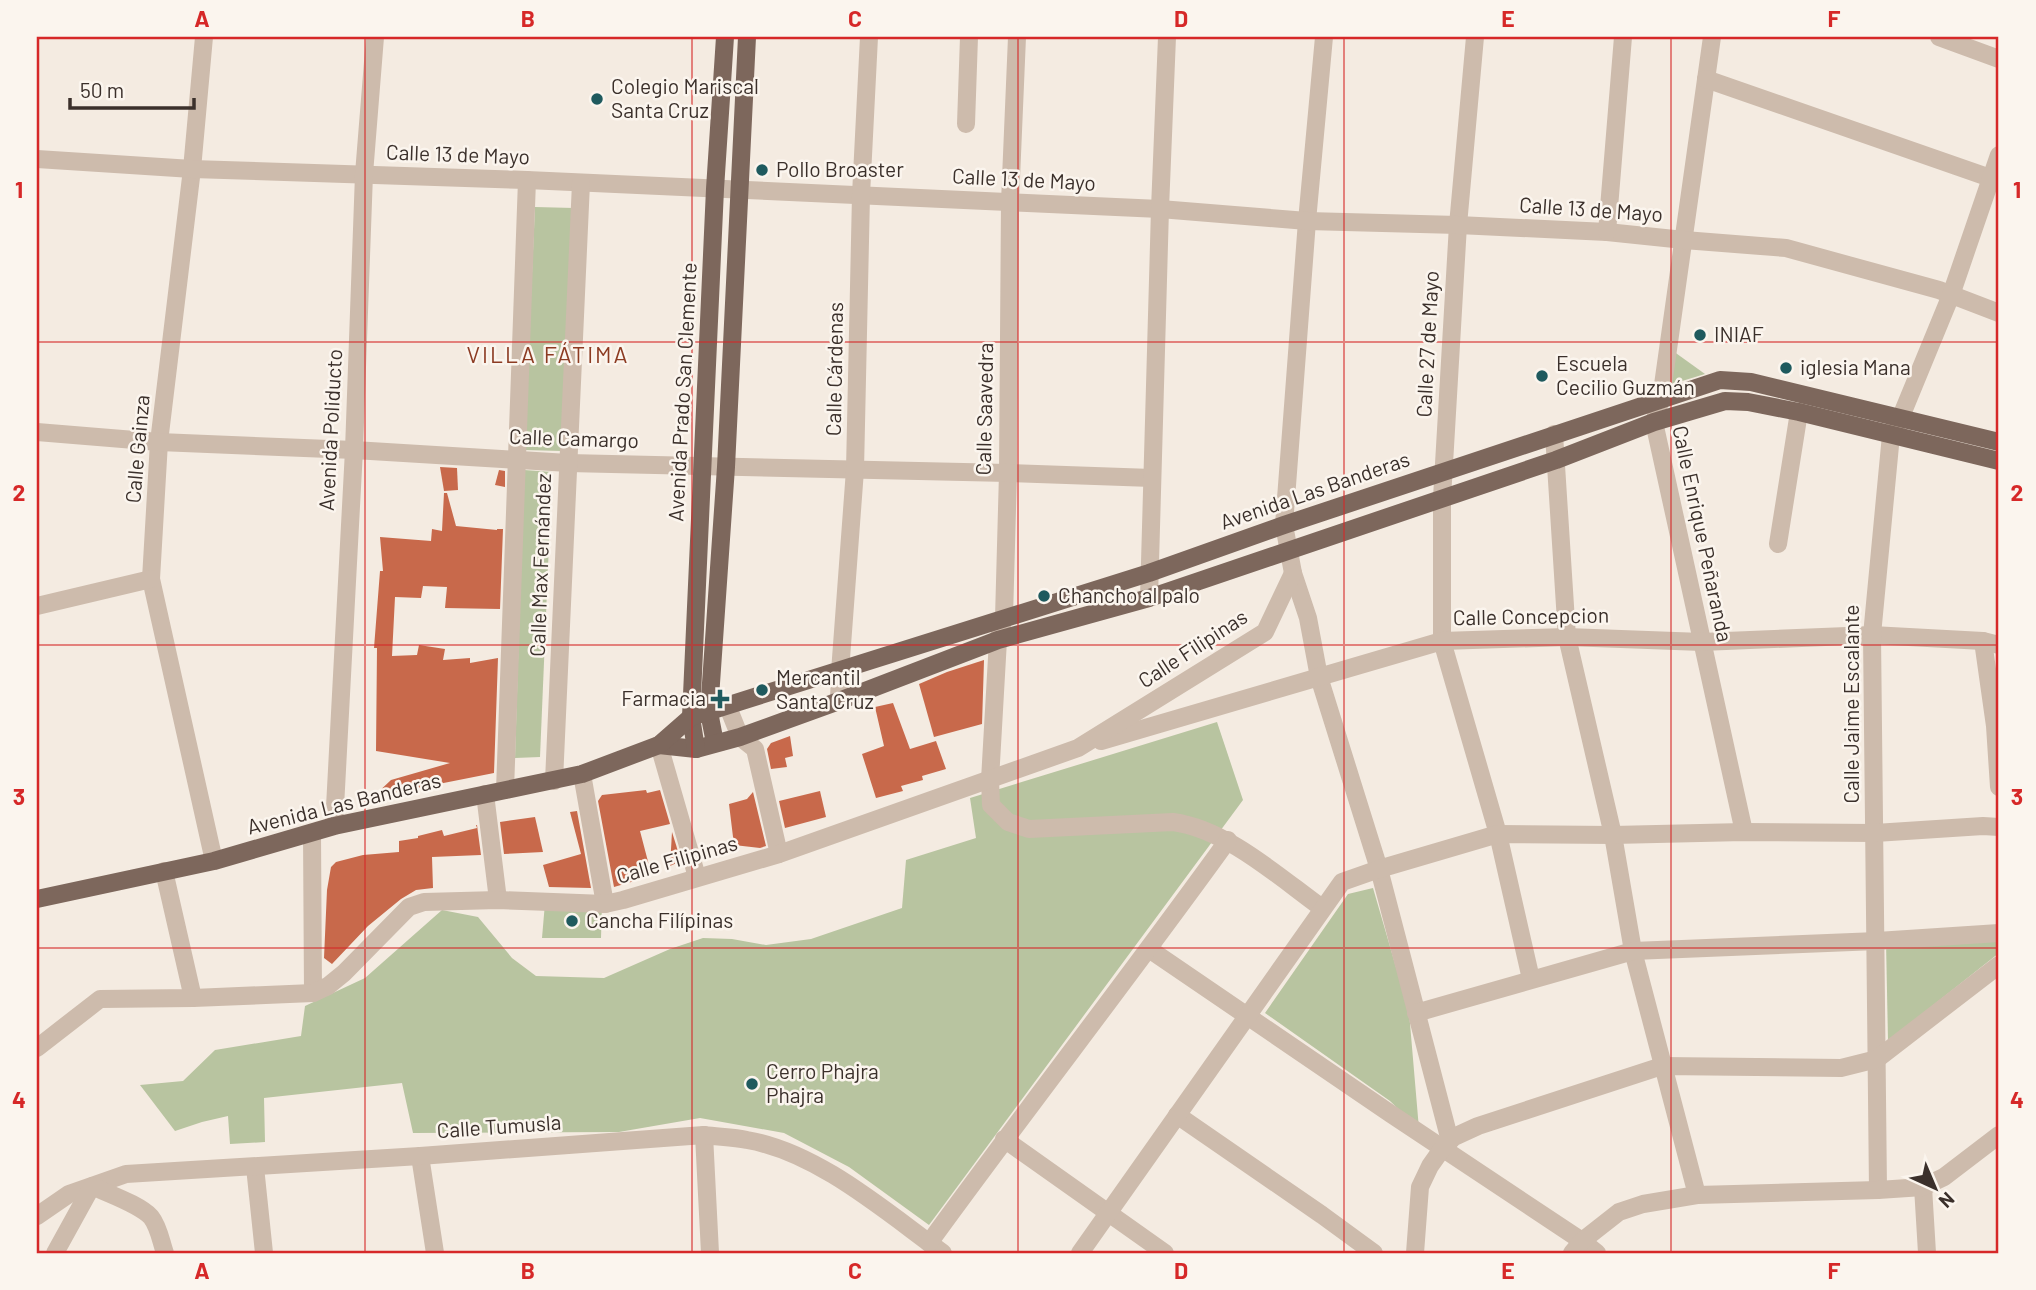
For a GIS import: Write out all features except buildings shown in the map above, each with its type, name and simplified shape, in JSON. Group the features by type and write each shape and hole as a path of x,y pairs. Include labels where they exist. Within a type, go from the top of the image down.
{"main road":[{"name":"Avenida Prado San Clemente","path":"696,749 691,717 715,189 725,37"},
{"path":"715,743 709,712 726,467 747,37"},
{"name":"Avenida Las Banderas","path":"37,899 214,861 334,826 582,775 659,745 691,717 1149,573 1443,471 1720,380 1751,382 1999,442"},
{"name":"Avenida Las Banderas","path":"659,745 696,749 740,737 998,640 1149,598 1556,460 1654,422 1724,401 1748,402 1799,412 1999,461"}],"street":[{"name":"Calle Gainza","path":"204,37 192,169 159,442 151,579 214,861"},
{"name":"Avenida Poliducto","path":"334,826 354,450 364,174 376,37"},
{"name":"Calle Cárdenas","path":"839,701 855,470 861,195 869,37"},
{"path":"966,124 969,37"},
{"name":"Calle Saavedra","path":"1017,37 1010,202 1004,618 998,640 991,804 1008,822 1029,828 1173,822 1192,825 1228,840 1322,908"},
{"path":"1149,598 1167,37"},
{"path":"1324,37 1284,525 1293,573 1308,618 1319,677 1379,869 1446,1145"},
{"name":"Calle 27 de Mayo","path":"1475,37 1458,225 1443,471 1443,641 1499,834 1531,979"},
{"path":"1607,232 1623,37"},
{"name":"Calle Enrique Peñaranda","path":"1712,37 1661,399 1654,422 1744,832"},
{"path":"1939,37 1999,59"},
{"path":"1706,79 1995,179"},
{"name":"Calle Jaime Escalante","path":"1878,1190 1872,635 1891,435 1951,295 1995,179 1999,155"},
{"name":"Calle 13 de Mayo","path":"37,159 192,169 527,180 1160,209 1307,221 1607,232 1786,248 1951,295 1999,313"},
{"path":"505,790 527,180"},
{"name":"Calle Max Fernández","path":"554,781 581,183"},
{"path":"1778,544 1799,412"},
{"name":"Calle Camargo","path":"37,432 159,442 568,463 1152,478"},
{"path":"1554,434 1567,637 1613,835 1633,951 1697,1195"},
{"name":"Calle Filipinas","path":"313,993 328,986 344,973 409,908 424,902 498,900 605,904 779,854 1078,748 1265,632 1293,573"},
{"path":"37,606 151,579"},
{"name":"Calle Concepcion","path":"1078,748 1443,641 1567,637 1702,642 1872,635 1991,643"},
{"path":"1991,643 1999,787"},
{"path":"728,707 740,737 755,749 779,854"},
{"path":"659,745 696,877"},
{"path":"582,775 605,904"},
{"path":"485,794 498,900"},
{"path":"1080,1253 1342,882 1499,834 1875,833 1999,827"},
{"path":"37,1048 100,999 313,993 312,833"},
{"path":"936,1248 1004,1139 1149,949 1228,840"},
{"path":"164,871 193,998"},
{"path":"1416,1013 1633,951 1999,933"},
{"path":"1149,949 1247,1017 1446,1145 1577,1247 1597,1253"},
{"path":"1415,1253 1420,1187 1430,1166 1454,1137 1478,1126 1662,1066 1841,1068 1877,1059 1999,965"},
{"path":"1177,1115 1374,1253"},
{"path":"704,1135 710,1253"},
{"name":"Calle Tumusla","path":"37,1216 69,1194 126,1174 704,1135 748,1140 812,1162 936,1248"},
{"path":"1577,1247 1619,1212 1643,1204 1697,1195 1923,1187 1944,1177 1999,1135"},
{"path":"1004,1139 1165,1253"},
{"path":"420,1156 435,1253"},
{"path":"255,1167 264,1253"},
{"path":"55,1253 92,1186 138,1208 150,1217 165,1253"},
{"path":"1923,1187 1927,1253"}],"green space":[{"path":"535,207 574,208 562,451 524,450"},
{"path":"1673,351 1705,374 1669,385"},
{"path":"524,470 552,472 540,757 515,758"},
{"path":"1217,722 1243,800 929,1225 849,1167 784,1133 700,1118 619,1132 413,1133 402,1083 264,1098 265,1142 230,1144 228,1116 175,1131 140,1085 183,1081 215,1050 301,1036 305,1006 365,978 442,910 478,917 512,958 536,976 604,978 670,949 703,938 732,939 766,945 811,939 902,908 906,860 976,838 970,798"},
{"path":"1373,888 1409,1012 1419,1129 1390,1101 1265,1013 1348,894"},
{"name":"Cancha Filípinas","path":"545,903 602,904 601,938 542,938"},
{"path":"1999,931 1999,953 1888,1041 1886,941"}],"place":[{"name":"Colegio Mariscal Santa Cruz","path":"597,99"},
{"name":"Pollo Broaster","path":"762,170"},
{"name":"INIAF","path":"1700,335"},
{"name":"iglesia Mana","path":"1786,368"},
{"name":"Escuela Cecilio Guzmán","path":"1542,376"},
{"name":"Chancho al palo","path":"1044,596"},
{"name":"Mercantil Santa Cruz","path":"762,690"},
{"name":"Farmacia","path":"720,699"},
{"name":"Cancha Filípinas","path":"572,921"},
{"name":"Cerro Phajra Phajra","path":"752,1084"}],"district":[{"name":"VILLA FÁTIMA","path":"548,355"}]}
